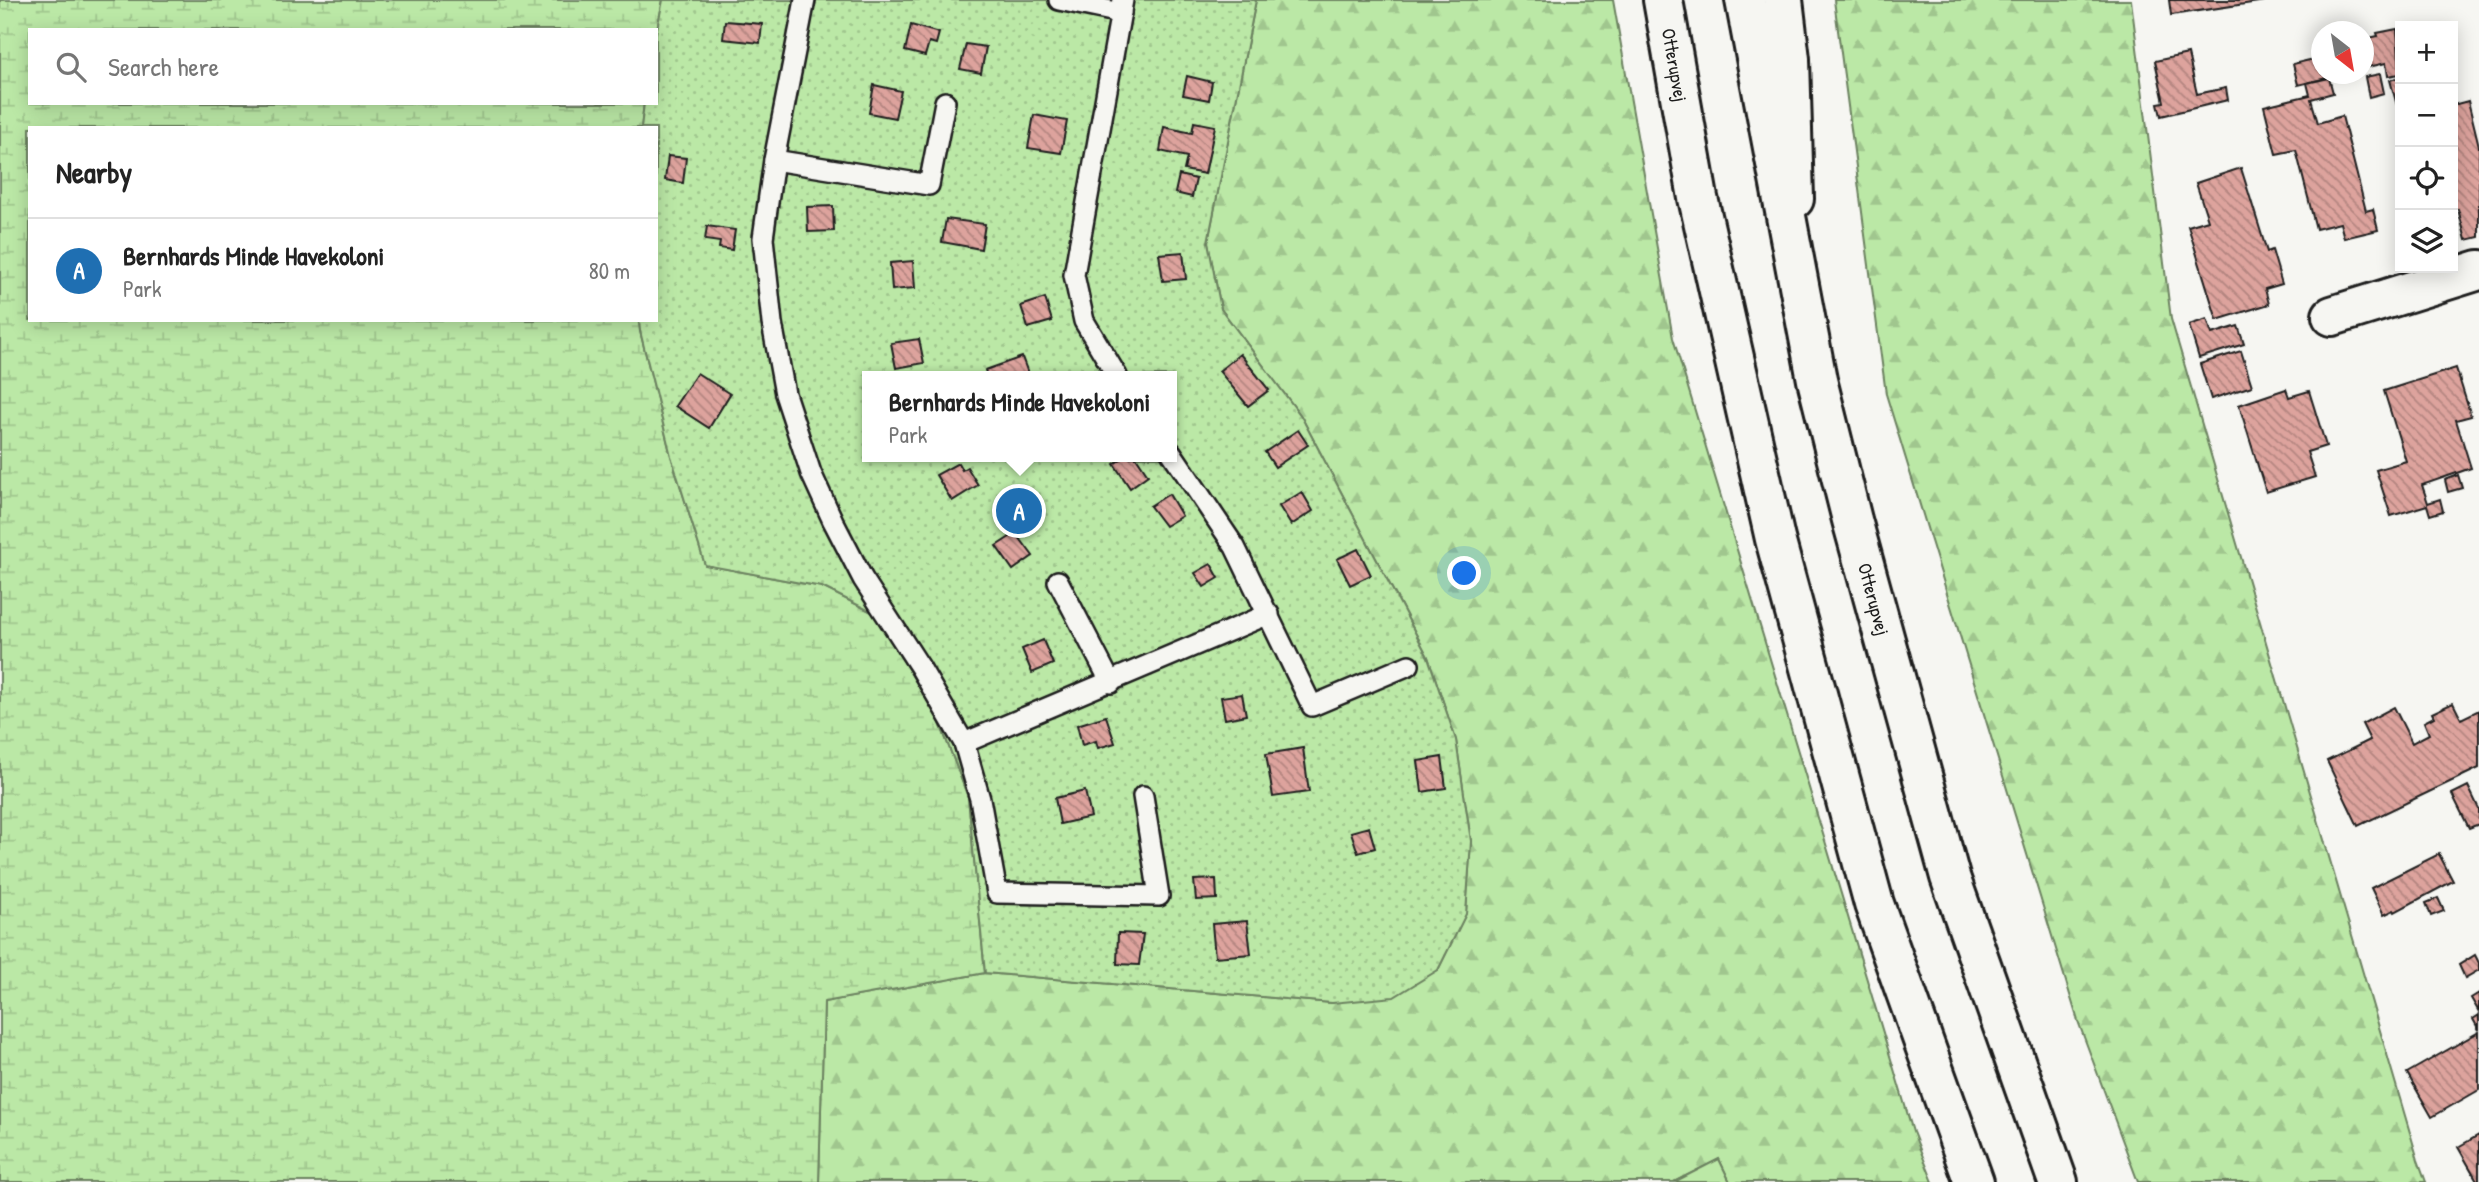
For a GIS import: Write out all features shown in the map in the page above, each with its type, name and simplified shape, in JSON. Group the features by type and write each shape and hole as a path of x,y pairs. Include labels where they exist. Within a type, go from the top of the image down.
{"main road":[{"name":"Otterupvej","path":"1663,0 1698,198 1775,539 1874,904 1975,1182"},
{"name":"Otterupvej","path":"1745,0 1817,380 1852,520 1950,877 2058,1182"},
{"path":"1783,0 1790,59 1797,278"},
{"path":"2332,316 2479,270"}],"lane":[{"path":"805,0 762,238 772,323 785,394 811,473 832,521 863,579 920,667 964,743 980,799 997,892 1159,896 1143,796"},
{"path":"1059,0 1122,6 1074,275 1084,321 1114,371"},
{"path":"774,160 929,185 945,102"},
{"path":"1177,461 1235,547 1312,706 1409,665"},
{"path":"1058,581 1111,683"},
{"path":"964,743 1269,614"}],"green space":[{"path":"0,0 663,0 657,28 28,28 28,105 644,105 641,126 28,126 28,322 639,322 671,456 705,565 822,587 874,613 938,718 968,797 985,973 824,1002 819,1182 0,1182"},
{"path":"663,0 1256,0 1208,242 1221,309 1301,416 1428,657 1456,740 1471,841 1466,914 1438,970 1394,997 1332,1003 985,973 968,797 938,718 874,613 822,587 705,565 671,456 640,331 639,322 658,322 658,126 641,126 644,105 658,105 657,28"},
{"path":"1256,0 1613,0 1673,338 1913,1132 1933,1182 1730,1182 1719,1159 1674,1182 819,1182 824,1002 985,973 1332,1003 1438,970 1466,913 1471,841 1456,740 1428,657 1301,416 1221,309 1208,242"},
{"path":"1834,0 2131,0 2171,319 2426,1182 2138,1182 2078,1021 1886,394"},
{"path":"1719,1159 1730,1182 1674,1182"}],"building":[{"path":"2169,0 2272,0 2171,15"},
{"path":"725,21 762,24 760,43 723,39"},
{"path":"911,25 939,33 936,44 929,42 925,56 905,51"},
{"path":"2395,29 2395,75 2388,76 2386,63 2374,66 2374,37 2378,36 2377,33"},
{"path":"966,44 986,47 981,73 960,69"},
{"path":"2188,54 2197,94 2226,88 2228,100 2161,116 2158,103 2164,102 2155,61"},
{"path":"2311,60 2311,82 2298,85 2293,64"},
{"path":"2380,74 2384,93 2369,97 2366,84 2374,84 2374,75"},
{"path":"1187,76 1212,82 1209,100 1183,95"},
{"path":"2395,78 2395,98 2390,80"},
{"path":"2307,83 2331,84 2333,93 2311,99 2318,123 2342,116 2366,211 2373,209 2378,230 2344,238 2340,223 2316,229 2296,150 2276,154 2264,106 2310,95"},
{"path":"874,85 901,91 895,118 869,113"},
{"path":"2468,101 2479,146 2479,237 2466,240 2458,209 2458,104"},
{"path":"1034,115 1067,121 1061,153 1028,148"},
{"path":"1194,122 1215,126 1205,174 1184,170 1187,157 1160,151 1164,127 1192,133"},
{"path":"668,156 686,158 683,183 665,180"},
{"path":"2241,168 2267,252 2272,250 2282,284 2265,289 2269,304 2217,320 2188,226 2208,220 2196,183"},
{"path":"1179,175 1196,179 1192,197 1175,193"},
{"path":"833,206 834,231 808,232 807,207"},
{"path":"946,219 985,224 981,249 942,242"},
{"path":"707,226 735,230 732,250 719,248 720,242 705,240"},
{"path":"1183,252 1186,279 1163,281 1159,254"},
{"path":"913,261 915,288 892,290 890,263"},
{"path":"1045,298 1052,321 1028,328 1021,306"},
{"path":"2207,319 2212,334 2238,326 2244,344 2199,358 2189,325"},
{"path":"919,339 924,363 896,368 891,343"},
{"path":"2241,351 2252,386 2211,399 2200,364"},
{"path":"1240,354 1269,390 1248,406 1219,371"},
{"path":"1022,357 1027,371 985,371"},
{"path":"2456,368 2471,416 2456,420 2471,468 2422,485 2428,503 2440,499 2443,511 2430,515 2427,505 2391,516 2376,470 2406,461 2384,391"},
{"path":"697,373 730,394 709,428 675,406"},
{"path":"2286,389 2289,397 2309,391 2326,446 2307,452 2315,477 2266,492 2239,405"},
{"path":"1298,430 1308,445 1275,467 1265,452"},
{"path":"1139,462 1148,475 1130,488 1114,464"},
{"path":"958,463 962,470 967,467 978,485 952,501 936,475"},
{"path":"2458,475 2462,488 2448,492 2445,480"},
{"path":"1302,492 1313,511 1291,525 1279,506"},
{"path":"1169,494 1182,516 1165,526 1150,506"},
{"path":"1016,533 1033,556 1013,570 996,546"},
{"path":"1358,549 1371,575 1350,585 1337,559"},
{"path":"1211,564 1219,578 1204,587 1195,573"},
{"path":"1043,640 1053,664 1032,673 1022,649"},
{"path":"1242,694 1246,715 1225,719 1221,697"},
{"path":"2453,703 2461,719 2479,710 2479,768 2358,826 2327,761 2370,740 2362,724 2394,707 2412,743 2429,734 2424,722 2434,717 2432,713"},
{"path":"1106,716 1115,743 1098,748 1096,741 1082,745 1077,725"},
{"path":"1303,748 1309,792 1273,797 1266,754"},
{"path":"1442,757 1446,788 1422,792 1418,761"},
{"path":"2468,786 2479,809 2479,824 2469,828 2452,794"},
{"path":"1085,791 1091,817 1060,824 1055,798"},
{"path":"1369,827 1375,848 1358,853 1351,832"},
{"path":"2439,854 2453,881 2395,912 2394,910 2384,915 2371,888"},
{"path":"1216,879 1217,899 1196,900 1194,880"},
{"path":"2438,898 2444,911 2431,916 2426,903"},
{"path":"1247,921 1251,954 1215,957 1212,924"},
{"path":"1118,933 1143,934 1139,965 1117,964"},
{"path":"2475,955 2479,970 2465,978 2459,965"},
{"path":"2479,993 2479,1012 2471,998"},
{"path":"2479,1015 2479,1030 2473,1019"},
{"path":"2479,1032 2479,1090 2432,1117 2407,1073"},
{"path":"2479,1135 2479,1181 2478,1182 2458,1147"}],"place":[{"name":"Bernhards Minde Havekoloni","path":"1019,511"}]}
